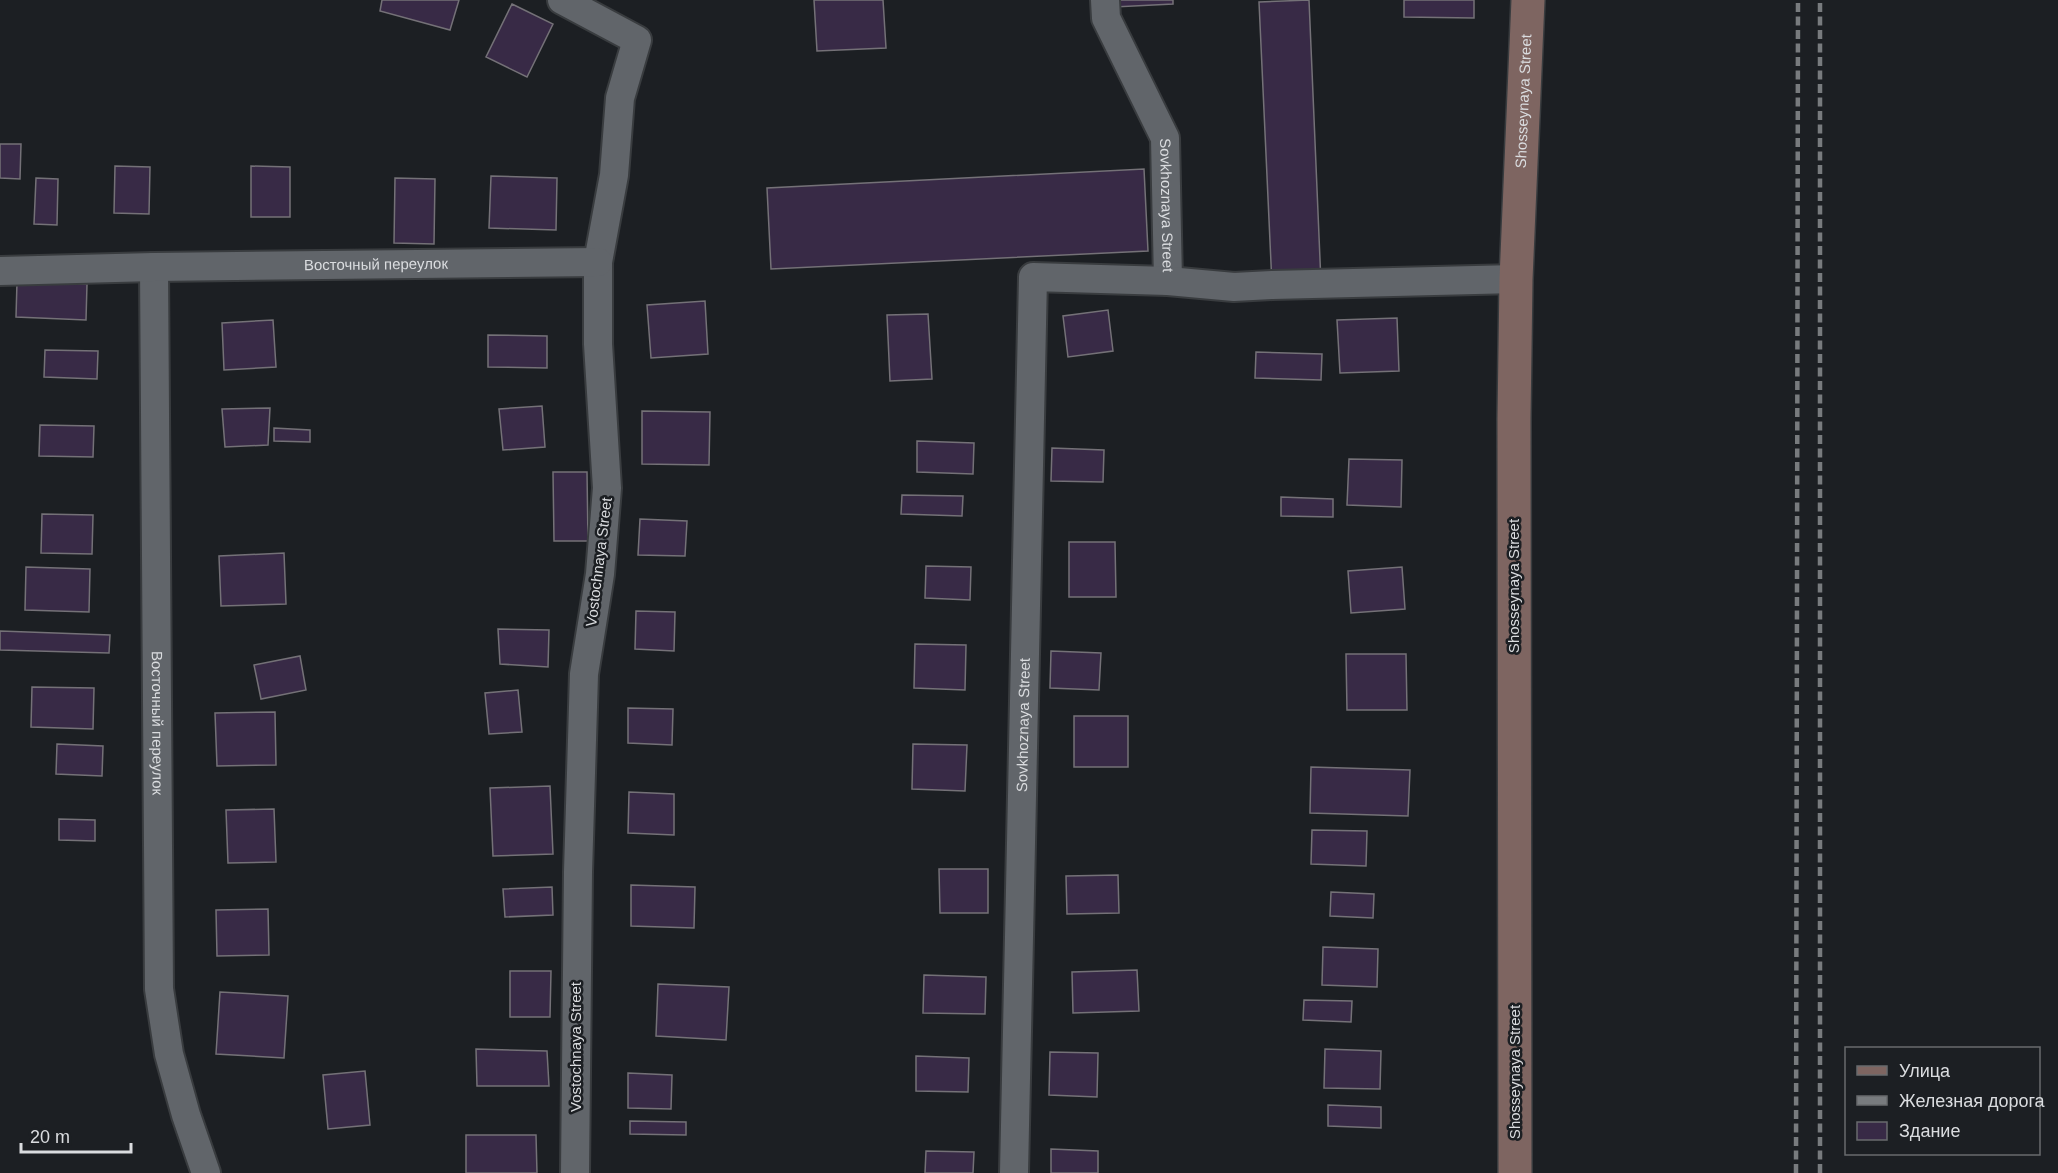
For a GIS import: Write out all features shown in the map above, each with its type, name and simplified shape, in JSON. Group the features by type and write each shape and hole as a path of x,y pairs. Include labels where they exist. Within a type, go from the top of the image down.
{"street":[{"name":"Vostochnaya Street","path":"562,0 637,40 620,98 614,175 598,262 598,344 607,488 600,574 584,674 578,872 575,1173"},
{"name":"Sovkhoznaya Street","path":"1014,1173 1033,277 1168,281 1165,138 1106,18 1105,0"},
{"name":"Shosseynaya Street","path":"1515,1173 1514,418 1516,279 1528,0"},
{"name":"Восточный переулок","path":"0,271 598,262"},
{"name":"Восточный переулок","path":"154,267 159,989 169,1054 186,1116 206,1173"},
{"path":"1168,281 1234,287 1516,279"}],"building":[{"path":"382,0 459,0 450,30 380,11"},
{"path":"814,0 883,0 886,48 817,51"},
{"path":"1114,0 1173,0 1173,4 1114,7"},
{"path":"1309,0 1321,283 1272,285 1259,2"},
{"path":"1404,0 1474,0 1474,18 1404,17"},
{"path":"512,4 553,24 527,77 486,57"},
{"path":"0,144 21,144 20,179 0,178"},
{"path":"115,166 150,167 149,214 114,213"},
{"path":"251,166 290,167 290,217 251,217"},
{"path":"1144,169 1148,251 771,269 767,188"},
{"path":"491,176 557,178 556,230 489,228"},
{"path":"36,178 58,179 57,225 34,224"},
{"path":"395,178 435,179 434,244 394,243"},
{"path":"17,282 87,284 86,320 16,317"},
{"path":"705,301 708,354 651,358 647,305"},
{"path":"1108,310 1113,351 1068,357 1063,316"},
{"path":"928,314 932,379 890,381 887,315"},
{"path":"1397,318 1399,371 1340,373 1337,320"},
{"path":"273,320 276,367 224,370 222,323"},
{"path":"488,335 547,336 547,368 488,367"},
{"path":"45,350 98,351 97,379 44,377"},
{"path":"1256,352 1322,354 1321,380 1255,378"},
{"path":"542,406 545,447 503,450 499,409"},
{"path":"270,408 268,445 225,447 222,409"},
{"path":"642,411 710,412 709,465 642,464"},
{"path":"40,425 94,426 93,457 39,456"},
{"path":"274,428 310,430 310,442 274,441"},
{"path":"917,441 974,443 973,474 917,472"},
{"path":"1052,448 1104,450 1103,482 1051,481"},
{"path":"1349,459 1402,460 1401,507 1347,505"},
{"path":"553,472 587,472 588,541 554,541"},
{"path":"902,495 963,496 962,516 901,514"},
{"path":"1281,497 1333,499 1333,517 1281,516"},
{"path":"42,514 93,515 92,554 41,553"},
{"path":"640,519 687,521 685,556 638,555"},
{"path":"1069,542 1115,542 1116,597 1069,597"},
{"path":"284,553 286,604 221,606 219,556"},
{"path":"926,566 971,567 970,600 925,598"},
{"path":"26,567 90,569 89,612 25,610"},
{"path":"1402,567 1405,609 1351,613 1348,571"},
{"path":"636,611 675,612 674,651 635,649"},
{"path":"498,629 549,630 548,667 500,664"},
{"path":"0,631 110,635 109,653 0,650"},
{"path":"915,644 966,645 965,690 914,688"},
{"path":"1051,651 1101,653 1099,690 1050,688"},
{"path":"1346,654 1406,654 1407,710 1347,710"},
{"path":"300,656 306,690 261,699 254,665"},
{"path":"32,687 94,688 93,729 31,727"},
{"path":"518,690 522,732 489,734 485,693"},
{"path":"628,708 673,709 672,745 628,743"},
{"path":"275,712 276,765 217,766 215,713"},
{"path":"1074,716 1128,716 1128,767 1074,767"},
{"path":"57,744 103,746 102,776 56,774"},
{"path":"913,744 967,745 965,791 912,789"},
{"path":"1311,767 1410,770 1408,816 1310,813"},
{"path":"550,786 553,854 493,856 490,788"},
{"path":"629,792 674,794 674,835 628,833"},
{"path":"274,809 276,862 228,863 226,810"},
{"path":"59,819 95,820 95,841 59,840"},
{"path":"1312,830 1367,831 1366,866 1311,864"},
{"path":"939,869 988,869 988,913 940,913"},
{"path":"1118,875 1119,913 1067,914 1066,876"},
{"path":"631,885 695,887 694,928 631,926"},
{"path":"552,887 553,915 505,917 503,889"},
{"path":"1331,892 1374,894 1373,918 1330,916"},
{"path":"268,909 269,955 217,956 216,910"},
{"path":"1323,947 1378,949 1377,987 1322,985"},
{"path":"1137,970 1139,1011 1073,1013 1072,972"},
{"path":"510,971 551,971 550,1017 510,1017"},
{"path":"924,975 986,977 985,1014 923,1013"},
{"path":"658,984 729,987 726,1040 656,1036"},
{"path":"220,992 288,996 284,1058 216,1054"},
{"path":"1304,1000 1352,1001 1351,1022 1303,1020"},
{"path":"476,1049 547,1051 549,1086 477,1086"},
{"path":"1325,1049 1381,1051 1380,1089 1324,1088"},
{"path":"1050,1052 1098,1053 1097,1097 1049,1095"},
{"path":"916,1056 969,1058 968,1092 916,1091"},
{"path":"365,1071 370,1125 328,1129 323,1075"},
{"path":"628,1073 672,1075 671,1109 628,1108"},
{"path":"1328,1105 1381,1107 1381,1128 1328,1126"},
{"path":"630,1121 686,1122 686,1135 630,1134"},
{"path":"466,1135 536,1135 537,1173 466,1173"},
{"path":"1051,1149 1098,1151 1098,1173 1051,1173"},
{"path":"926,1151 974,1152 973,1173 925,1173"}],"railway":[{"path":"1796,1173 1798,0"},
{"path":"1820,0 1820,1173"}]}
